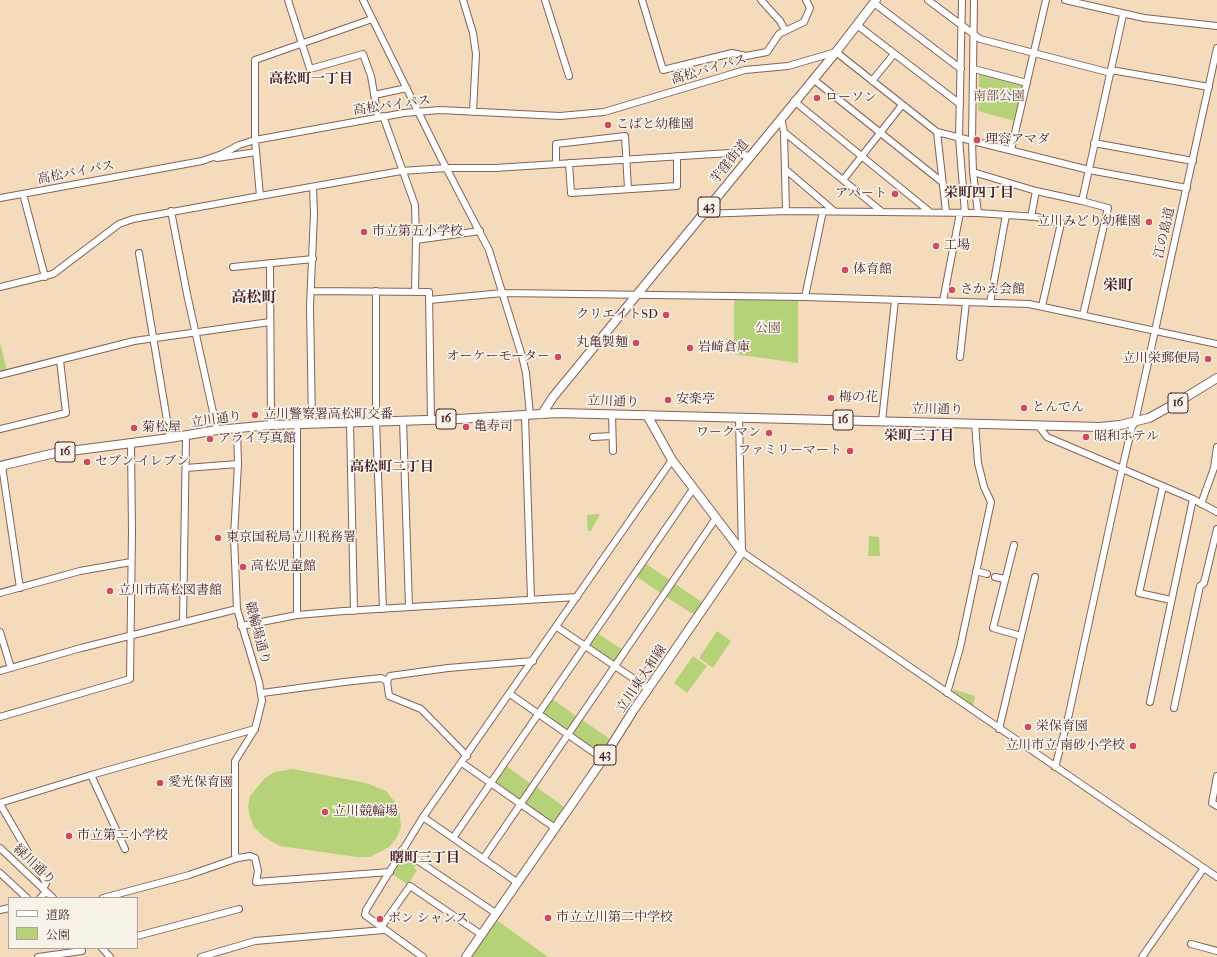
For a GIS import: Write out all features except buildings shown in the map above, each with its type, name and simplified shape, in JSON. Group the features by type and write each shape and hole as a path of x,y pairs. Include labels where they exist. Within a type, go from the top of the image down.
{"main road":[{"name":"芋窪街道","path":"542,414 550,401 836,52 875,2"},
{"name":"立川通り","path":"1,466 55,453 131,444 236,428 271,425 431,420 528,416 542,414 612,414 1100,427 1135,422 1149,418 1217,378"},
{"path":"647,415 672,460 742,552"},
{"name":"立川東大和線","path":"466,957 603,759 742,552"}],"street":[{"path":"288,0 310,68 363,54 371,76 374,95 381,117 415,205 415,291"},
{"path":"363,0 446,168 489,250 526,373 531,599"},
{"path":"463,0 476,49 472,112"},
{"path":"545,0 569,76"},
{"path":"642,0 663,70 732,52 746,56 767,52 779,34 804,22 810,8 806,0"},
{"path":"761,0 780,21 785,30"},
{"path":"928,0 980,39 1111,71 1209,87"},
{"path":"943,301 963,213 959,138 963,26 962,0"},
{"path":"974,0 972,141 973,172 978,213"},
{"path":"1011,150 1046,0"},
{"path":"1065,0 1123,15 1217,26"},
{"path":"875,2 961,69"},
{"path":"1082,201 1123,15"},
{"path":"260,196 255,140 255,60 372,20"},
{"path":"857,25 960,104"},
{"name":"江の島道","path":"1055,767 1067,723 1122,469 1132,427 1135,422 1154,330 1217,50"},
{"path":"836,52 902,106 937,132 1089,170 1187,188"},
{"name":"高松バイパス","path":"0,198 202,161 222,154 239,145 255,140 418,111 560,116 604,112 745,70 788,66 836,52"},
{"path":"872,81 894,54"},
{"path":"974,69 1026,82"},
{"path":"813,79 942,182"},
{"path":"374,95 407,88"},
{"path":"794,102 930,212"},
{"path":"843,180 902,106"},
{"path":"781,118 784,132 786,211"},
{"path":"784,132 881,211"},
{"path":"937,132 946,212"},
{"path":"556,164 556,144 625,136 628,189"},
{"path":"1094,143 1193,161"},
{"path":"202,161 256,152"},
{"path":"0,287 53,274 119,224 133,219 171,211 401,172 446,168 495,168 732,153 750,156"},
{"path":"569,163 571,193 677,186 676,156"},
{"path":"785,169 834,211"},
{"path":"973,172 1036,191 1108,208 1083,315"},
{"path":"312,424 311,291 314,214 313,187"},
{"path":"1031,217 1036,191"},
{"path":"22,194 45,277"},
{"path":"171,211 187,294 217,430"},
{"path":"703,214 786,211 946,212 1031,217 1061,224 1042,306"},
{"path":"805,297 823,211"},
{"path":"990,303 1006,215"},
{"path":"416,240 480,231"},
{"path":"139,253 170,438"},
{"path":"233,267 313,259"},
{"path":"270,263 271,425"},
{"path":"311,291 428,292 431,420"},
{"path":"376,291 376,421 382,609"},
{"path":"429,300 503,293 805,297 990,303 1042,306 1217,344"},
{"path":"882,421 895,300"},
{"path":"960,357 966,302"},
{"path":"0,375 153,338 270,322"},
{"path":"0,429 66,413 60,360"},
{"path":"612,414 613,451"},
{"path":"739,418 742,552 1217,877"},
{"path":"403,420 409,607"},
{"path":"350,422 354,611"},
{"path":"947,693 960,648 991,502 984,487 978,463 975,423"},
{"path":"297,424 297,615"},
{"path":"1038,425 1047,437 1193,499 1217,512"},
{"name":"競輪場通り","path":"236,428 238,464 234,537 237,609 262,693 262,701 255,729 235,761 235,855 238,858"},
{"path":"183,622 186,436"},
{"path":"593,437 612,436"},
{"path":"0,717 130,678 131,444"},
{"path":"1201,504 1214,468 1217,447"},
{"path":"423,957 365,915 366,910 402,850 424,817 672,460"},
{"path":"186,468 238,464"},
{"path":"1,466 20,588"},
{"path":"1163,486 1139,593 1171,600"},
{"path":"453,838 492,784 693,489"},
{"path":"1150,702 1193,499"},
{"path":"483,859 522,805 716,518"},
{"path":"1174,708 1200,586 1204,583 1217,529"},
{"path":"1014,545 993,628 1021,636"},
{"path":"0,593 80,571 131,562"},
{"path":"976,571 987,574"},
{"path":"994,577 1005,579"},
{"path":"999,729 1035,577"},
{"path":"241,626 297,615 578,597"},
{"path":"0,671 237,609"},
{"path":"557,627 649,689"},
{"path":"0,632 10,668"},
{"path":"467,756 421,709 389,696 387,681 390,676 416,672 533,661"},
{"path":"262,693 381,678 387,681"},
{"path":"508,696 539,715 603,759"},
{"path":"41,897 46,883 0,804 92,775 255,729"},
{"path":"462,763 555,828"},
{"path":"92,775 125,849"},
{"path":"1217,776 1212,804 1217,806"},
{"path":"424,817 518,883"},
{"path":"402,850 497,914"},
{"name":"緑川通り","path":"1,851 52,897"},
{"path":"107,897 189,875 238,858 250,856 255,858 258,871 256,882 390,872"},
{"path":"1142,957 1204,868"},
{"path":"0,873 26,897"},
{"path":"383,928 410,886 482,935"},
{"path":"138,936 240,909"},
{"path":"201,957 255,940 383,928"},
{"path":"1191,944 1217,951"},
{"path":"103,949 110,957"},
{"path":"38,957 80,950 87,957"}],"green space":[{"name":"南部公園","path":"979,73 1023,83 1015,121 978,111"},
{"name":"公園","path":"734,299 798,301 798,363 734,354"},
{"path":"0,342 7,370 0,372"},
{"path":"600,514 591,531 588,531 587,515"},
{"path":"869,536 879,537 880,556 868,556"},
{"path":"645,563 671,581 662,594 637,577"},
{"path":"674,583 703,603 695,614 691,613 665,596"},
{"path":"717,631 731,641 713,668 699,658"},
{"path":"597,633 623,650 614,664 588,646"},
{"path":"693,656 707,666 687,693 674,683"},
{"path":"953,689 975,696 973,706 953,692"},
{"path":"551,698 580,719 569,735 540,715"},
{"path":"581,719 614,742 603,759 570,735"},
{"path":"505,765 534,786 522,804 493,783"},
{"name":"立川競輪場","path":"293,769 366,783 386,791 399,807 401,827 397,837 389,847 370,857 357,857 280,846 264,837 254,827 250,817 248,807 250,796 265,778 275,772"},
{"path":"535,786 567,809 555,827 523,804"},
{"path":"402,851 418,861 414,868 417,870 408,885 391,873"},
{"path":"498,921 548,957 471,957 495,922"}],"place":[{"name":"ローソン","path":"817,98"},
{"name":"こばと幼稚園","path":"608,125"},
{"name":"理容アマダ","path":"977,140"},
{"name":"アパート","path":"895,194"},
{"name":"立川みどり幼稚園","path":"1149,222"},
{"name":"市立第五小学校","path":"364,232"},
{"name":"工場","path":"936,246"},
{"name":"体育館","path":"845,270"},
{"name":"さかえ会館","path":"952,290"},
{"name":"クリエイトSD","path":"666,315"},
{"name":"丸亀製麺","path":"636,343"},
{"name":"岩崎倉庫","path":"690,348"},
{"name":"オーケーモーター","path":"558,357"},
{"name":"立川栄郵便局","path":"1208,359"},
{"name":"梅の花","path":"831,398"},
{"name":"安楽亭","path":"668,400"},
{"name":"とんでん","path":"1024,408"},
{"name":"立川警察署高松町交番","path":"255,415"},
{"name":"亀寿司","path":"466,427"},
{"name":"菊松屋","path":"134,428"},
{"name":"ワークマン","path":"769,433"},
{"name":"昭和ホテル","path":"1086,437"},
{"name":"アライ写真館","path":"210,439"},
{"name":"ファミリーマート","path":"850,451"},
{"name":"セブン-イレブン","path":"87,462"},
{"name":"東京国税局立川税務署","path":"218,538"},
{"name":"高松児童館","path":"243,567"},
{"name":"立川市高松図書館","path":"110,591"},
{"name":"栄保育園","path":"1028,727"},
{"name":"立川市立 南砂小学校","path":"1133,746"},
{"name":"愛光保育園","path":"160,783"},
{"name":"立川競輪場","path":"325,812"},
{"name":"市立第二小学校","path":"69,836"},
{"name":"市立立川第二中学校","path":"548,918"},
{"name":"ボン シャンス","path":"380,919"}],"district":[{"name":"高松町一丁目","path":"311,80"},
{"name":"栄町四丁目","path":"979,194"},
{"name":"栄町","path":"1118,286"},
{"name":"高松町","path":"254,298"},
{"name":"栄町三丁目","path":"919,437"},
{"name":"高松町二丁目","path":"392,468"},
{"name":"曙町三丁目","path":"425,859"}]}
